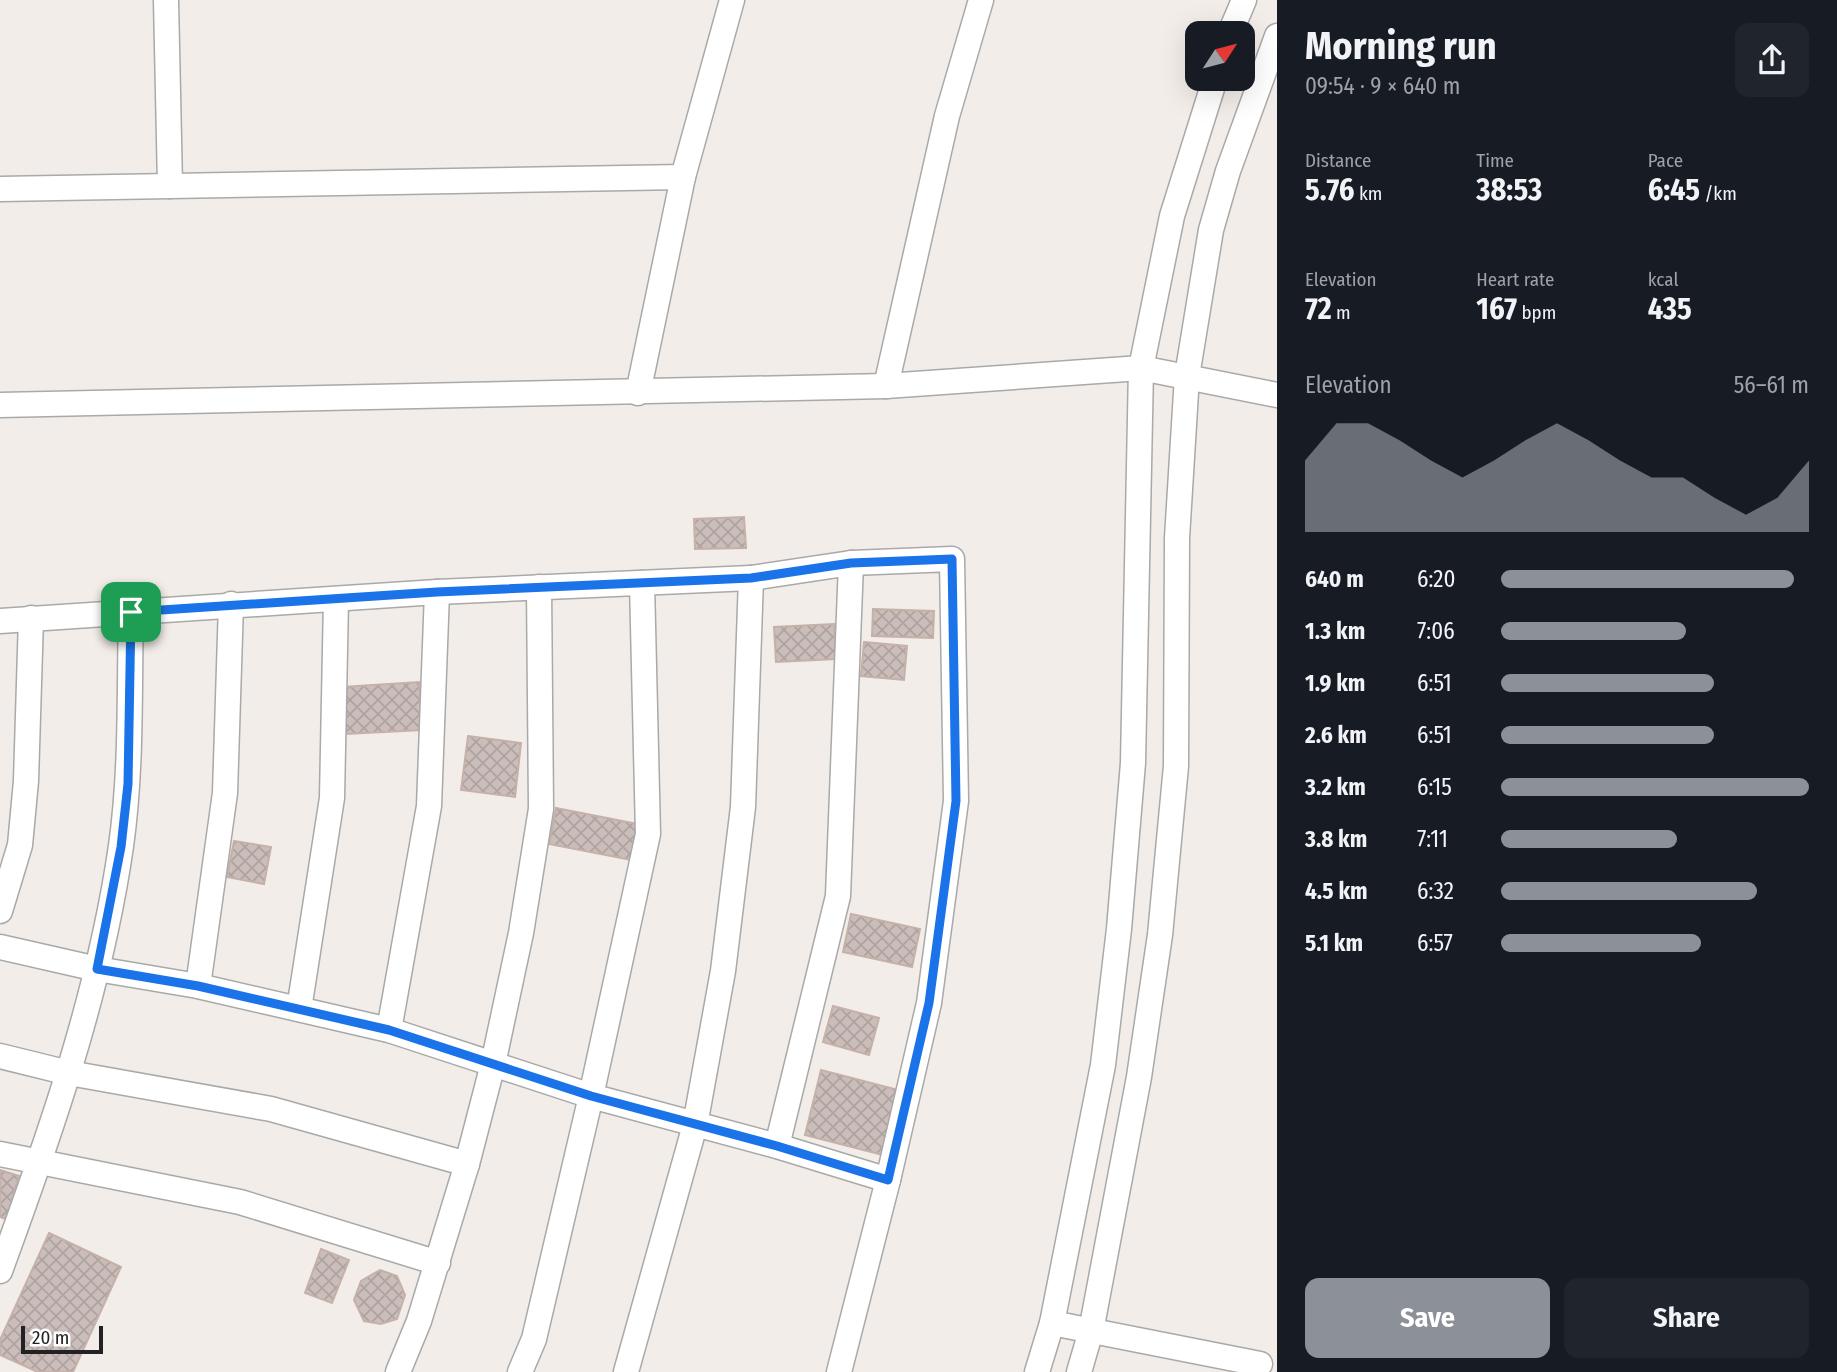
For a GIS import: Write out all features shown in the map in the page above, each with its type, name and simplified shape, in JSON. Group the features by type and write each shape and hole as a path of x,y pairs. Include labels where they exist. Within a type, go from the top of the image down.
{"street":[{"path":"166,0 170,186"},
{"path":"638,393 683,177 732,0"},
{"path":"886,386 947,116 981,0"},
{"path":"1235,21 1244,0"},
{"path":"1079,1372 1091,1331 1139,1077 1160,935 1176,766 1177,538 1187,376 1211,230 1228,171 1277,36"},
{"path":"1037,1372 1052,1323 1103,1065 1119,929 1133,763 1141,368 1172,216 1211,91"},
{"path":"0,189 683,177"},
{"path":"0,405 886,386 1141,368 1277,395"},
{"path":"0,621 437,592 751,578 851,563 952,559 956,801 929,1003 888,1180 839,1372"},
{"path":"777,1146 838,896 851,563"},
{"path":"625,1372 695,1125 723,971 743,807 751,578"},
{"path":"520,1372 534,1339 648,834 642,583"},
{"path":"398,1372 438,1264 467,1164 493,1064 521,933 541,809 539,587"},
{"path":"389,1030 429,806 437,592"},
{"path":"299,1009 332,798 336,600"},
{"path":"198,986 225,793 231,604"},
{"path":"0,1270 69,1073 97,969 121,847 128,784 131,612"},
{"path":"0,911 20,845 26,781 31,618"},
{"path":"0,947 97,969 198,986 389,1030 591,1096 777,1146 888,1180"},
{"path":"0,1056 69,1073 271,1109 467,1164"},
{"path":"0,1154 240,1202 438,1264"},
{"path":"1052,1323 1260,1364"}],"building":[{"path":"744,517 746,548 695,549 694,519"},
{"path":"873,609 934,611 933,638 872,636"},
{"path":"834,624 836,659 776,662 774,627"},
{"path":"864,642 907,646 904,680 861,676"},
{"path":"419,682 422,730 346,734 343,687"},
{"path":"468,736 521,743 515,797 461,790"},
{"path":"556,808 643,825 637,861 549,844"},
{"path":"234,841 271,847 264,884 227,877"},
{"path":"851,914 920,929 912,967 843,952"},
{"path":"833,1006 879,1018 869,1055 823,1042"},
{"path":"821,1070 902,1091 887,1156 805,1135"},
{"path":"0,1170 19,1176 6,1219 0,1217"},
{"path":"49,1233 121,1267 73,1372 38,1372 0,1355 0,1340"},
{"path":"321,1249 349,1260 332,1303 305,1293"},
{"path":"380,1270 397,1276 405,1295 397,1319 381,1324 364,1321 354,1300 361,1281"}],"route":[{"path":"952,559 956,801 929,1003 888,1180 777,1146 591,1096 389,1030 198,986 97,969 121,847 128,784 131,612 437,592 751,578 851,563 952,559"}]}
